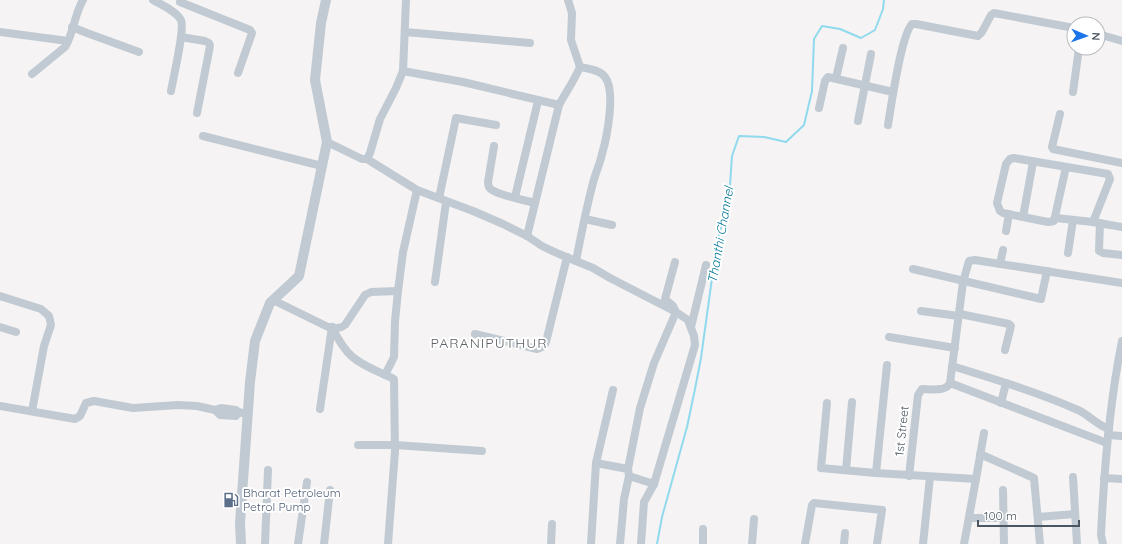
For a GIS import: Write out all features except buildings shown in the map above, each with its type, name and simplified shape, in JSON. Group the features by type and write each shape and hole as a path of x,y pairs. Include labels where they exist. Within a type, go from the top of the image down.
{"street":[{"path":"32,74 65,47 78,8 83,0"},
{"path":"153,0 175,14 181,21 181,37 171,91"},
{"path":"241,544 240,523 243,413 255,341 270,303 299,276 327,142 315,80 321,23 326,0"},
{"path":"367,159 380,119 403,71 406,0"},
{"path":"527,236 559,105 567,90 574,82 580,68 572,40 572,13 568,0"},
{"path":"175,14 180,1 250,30 252,32 252,36 238,73"},
{"path":"888,125 893,92 906,35 912,24 978,36 982,32 991,15 994,14 1066,27"},
{"path":"72,27 87,34 139,52"},
{"path":"0,32 68,41"},
{"path":"405,32 530,43"},
{"path":"1106,36 1122,41"},
{"path":"181,37 205,41 209,43 210,46 197,112"},
{"path":"836,78 843,48"},
{"path":"858,122 871,54"},
{"path":"1073,92 1078,56"},
{"path":"576,261 593,182 603,154 611,103 606,78 601,73 580,68"},
{"path":"403,71 463,82 559,105"},
{"path":"819,108 825,81 828,77 893,92"},
{"path":"514,197 538,101"},
{"path":"1060,114 1052,147 1053,150 1122,163"},
{"path":"434,282 443,200 456,118 496,125"},
{"path":"203,136 322,166"},
{"path":"327,142 362,159 367,159 417,190 473,211 527,236 542,246 593,268 676,312 688,320 691,327 694,345 654,484 644,502 641,544"},
{"path":"494,146 488,186 491,190 498,193 535,203"},
{"path":"1066,167 1056,218 1054,221 1048,222 1000,211 997,203 1006,164 1010,159 1014,158 1108,174 1110,179 1096,222 1099,251 1103,253 1122,255"},
{"path":"1023,216 1033,162"},
{"path":"385,375 394,357 395,321 403,252 417,190"},
{"path":"1006,230 1009,214"},
{"path":"1056,218 1096,222 1122,227"},
{"path":"585,219 612,224"},
{"path":"1068,253 1073,220"},
{"path":"1000,264 1003,250"},
{"path":"475,334 537,348 544,346 567,257"},
{"path":"1122,283 975,260 969,261 963,282 950,383 1001,402 1108,436 1122,436"},
{"path":"620,544 624,499 640,408 654,363 676,312 673,306 666,299 675,262"},
{"path":"691,327 706,265"},
{"path":"913,269 963,282 1041,299 1047,271"},
{"path":"273,300 336,328 345,325 365,295 371,292 398,291"},
{"path":"0,296 41,310 49,316 51,324 44,346 32,411"},
{"path":"921,311 959,315 1009,324 1011,326 1005,350"},
{"path":"0,327 16,332"},
{"path":"332,327 340,343 354,359 364,366 394,379 394,479 388,544"},
{"path":"320,409 332,327"},
{"path":"889,337 955,348"},
{"path":"1103,544 1101,535 1104,478 1108,436 1113,398 1120,363 1122,341"},
{"path":"876,473 887,365"},
{"path":"952,366 1006,383 1078,410 1090,417 1108,436"},
{"name":"1st Street","path":"909,476 918,396 922,390 944,389 949,387 950,383"},
{"path":"1001,402 1006,383"},
{"path":"591,544 596,463 613,390"},
{"path":"1113,398 1122,398"},
{"path":"0,406 75,419 80,416 86,403 94,401 132,408 178,405 197,406 215,410 221,408 236,410 243,413"},
{"path":"827,402 821,468 909,476 976,479"},
{"path":"846,470 852,402"},
{"path":"964,544 984,433"},
{"path":"358,445 395,445 482,451"},
{"path":"980,454 1034,478 1040,544"},
{"path":"596,463 629,473 654,484"},
{"path":"265,544 268,470"},
{"path":"923,544 930,477"},
{"path":"1072,477 1077,544"},
{"path":"1104,478 1122,479"},
{"path":"298,544 307,482"},
{"path":"324,544 330,490"},
{"path":"1003,490 1004,544"},
{"path":"805,544 812,505 814,503 882,510 877,544"},
{"path":"1038,517 1075,514"},
{"path":"969,518 1003,518"},
{"path":"752,544 754,519"},
{"path":"551,544 552,524"},
{"path":"703,529 703,544"},
{"path":"844,544 845,533"}],"waterway":[{"name":"Thanthi Channel","path":"657,544 662,517 687,427 695,389 701,358 717,242 729,199 732,156 739,136 764,137 786,142 804,125 812,91 814,39 822,26 840,29 861,38 875,30 883,9 884,0"}],"place":[{"name":"Bharat Petroleum Petrol Pump","path":"231,500"}],"district":[{"name":"PARANIPUTHUR","path":"489,343"}]}
